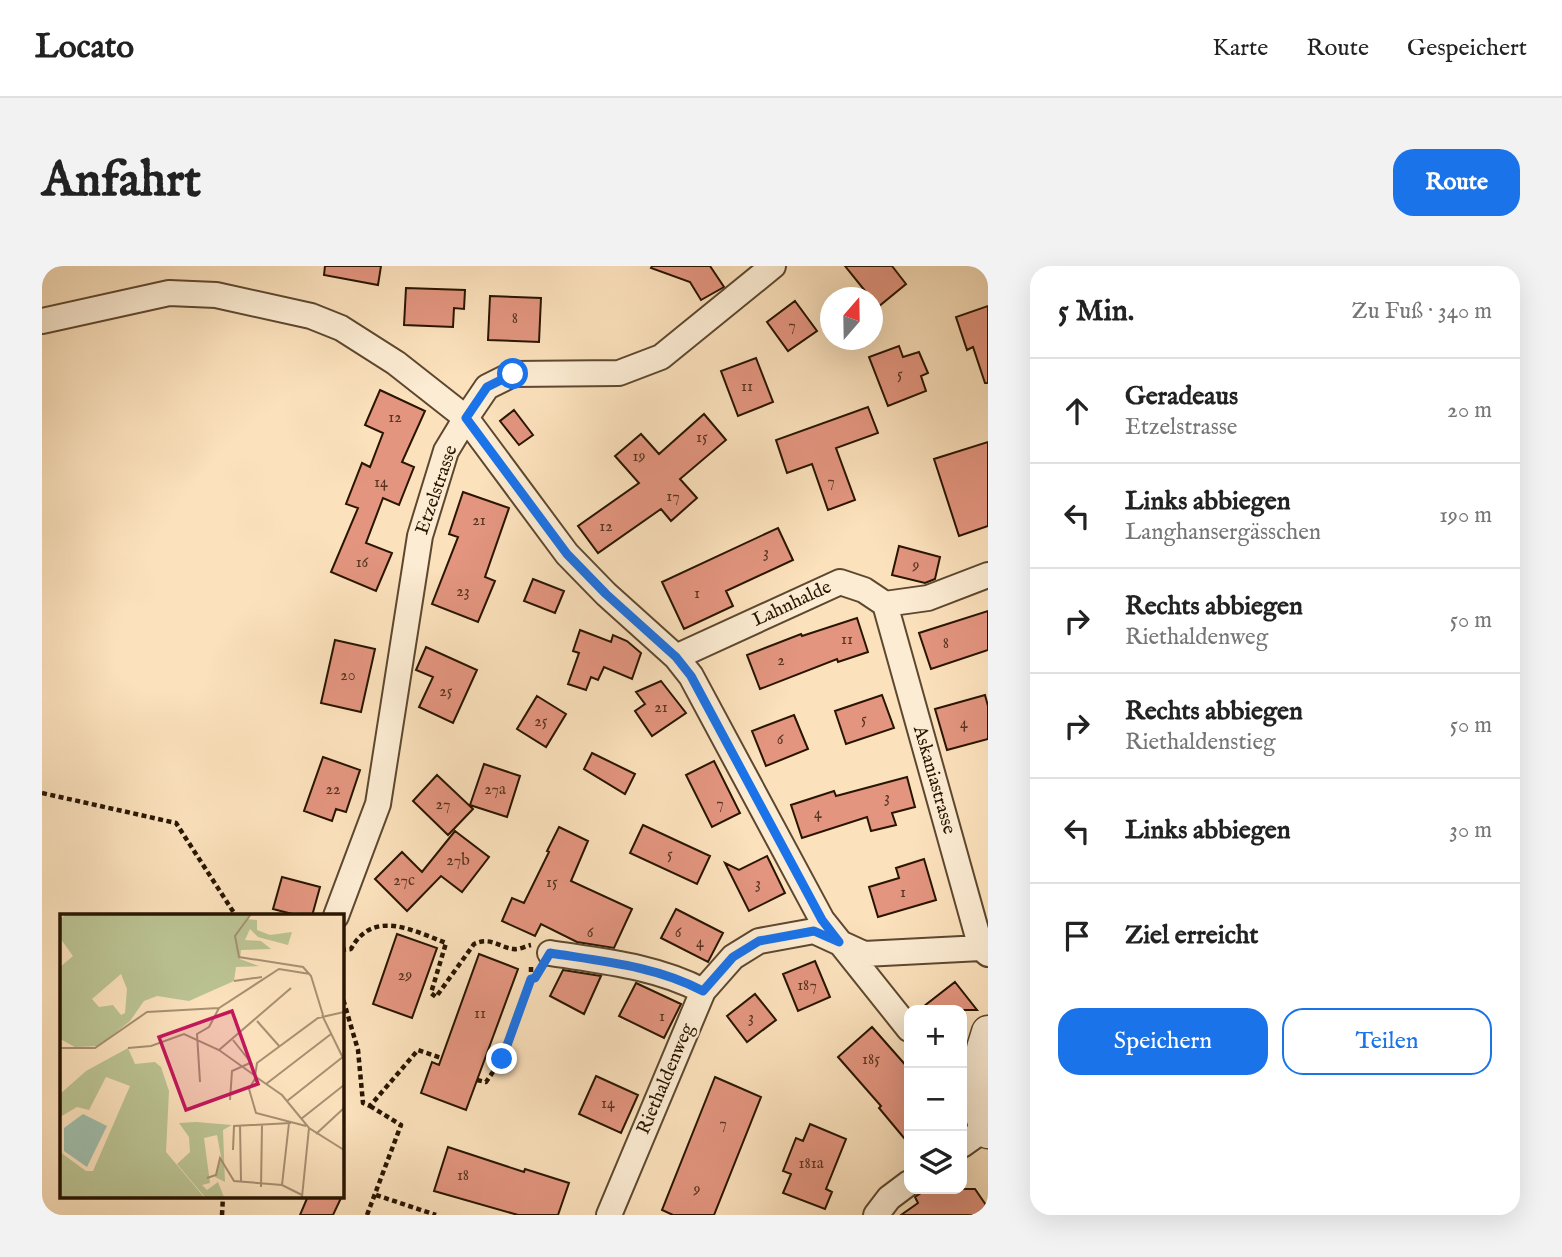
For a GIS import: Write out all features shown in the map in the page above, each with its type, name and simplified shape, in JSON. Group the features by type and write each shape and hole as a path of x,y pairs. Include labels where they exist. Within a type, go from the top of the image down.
{"street":[{"name":"Etzelstrasse","path":"337,914 378,804 420,536 446,451 466,418 487,387 513,374 619,373 661,357 773,266"},
{"path":"42,321 169,293 216,295 311,316 341,328 396,363 466,418 567,554 606,594 676,657 691,676 822,920 904,1023"},
{"path":"885,604 928,598 988,575"},
{"name":"Lahnhalde","path":"676,657 841,582 864,590 885,604"},
{"name":"Askaniastrasse","path":"885,604 985,951"},
{"name":"Riethaldenweg","path":"609,1215 703,991 733,957 759,941 814,931 864,954 985,951"},
{"path":"550,953 630,965 687,983 703,991"},
{"path":"979,1135 980,1111 970,1090 988,1032"},
{"path":"876,1215 889,1198 904,1187"}],"path":[{"path":"42,793 177,823 235,914"},
{"path":"343,950 351,949 359,936 376,927 396,925 446,943 431,993 436,996 474,944 500,943 514,949 531,944 531,979 502,1059 486,1082 477,1080"},
{"path":"531,979 535,978 550,953"},
{"path":"343,999 358,1050 363,1103 401,1125 367,1215"},
{"path":"370,1106 418,1050 441,1058"},
{"path":"376,1195 436,1215"}],"building":[{"path":"325,266 381,266 378,285 324,275"},
{"path":"710,266 724,287 701,300 690,282 651,268"},
{"path":"845,266 892,266 906,284 883,303 883,287 862,287"},
{"path":"406,288 465,290 464,309 454,308 453,327 404,325"},
{"path":"490,296 541,298 539,342 488,340"},
{"path":"795,301 817,331 788,351 767,322"},
{"path":"988,306 988,383 985,383 973,347 967,350 956,317"},
{"path":"899,346 903,357 919,352 928,373 921,376 926,391 888,406 869,357"},
{"path":"756,358 773,402 738,416 721,371"},
{"path":"380,390 425,411 402,462 414,467 399,505 383,498 366,543 392,553 376,591 331,572 358,508 346,504 362,463 370,467 383,433 365,425"},
{"path":"868,407 878,433 836,448 855,500 828,510 812,464 787,473 776,440"},
{"path":"514,410 533,435 519,445 500,421"},
{"path":"704,414 726,440 680,479 697,498 671,521 661,509 598,553 578,526 639,483 615,456 641,434 659,454"},
{"path":"988,442 988,526 959,536 934,459"},
{"path":"463,492 509,508 485,577 495,581 478,622 432,604 458,537 449,534"},
{"path":"778,528 793,560 726,591 733,606 684,629 662,582"},
{"path":"899,546 940,557 935,579 925,583 892,575"},
{"path":"533,579 564,591 555,613 524,601"},
{"path":"988,611 988,650 931,669 919,633"},
{"path":"857,618 868,652 838,662 837,659 760,689 747,655 801,634 802,636"},
{"path":"580,630 611,642 613,635 627,641 641,653 632,679 604,667 598,680 591,677 586,690 568,684 579,653 573,651"},
{"path":"335,640 375,649 361,712 321,703"},
{"path":"426,647 477,670 453,723 419,707 433,677 416,670"},
{"path":"661,681 686,713 652,736 635,711 645,704 636,692"},
{"path":"882,695 894,728 846,744 835,711"},
{"path":"985,695 988,706 988,739 947,750 935,709"},
{"path":"537,696 566,714 546,747 517,729"},
{"path":"794,715 808,749 766,766 752,731"},
{"path":"592,753 635,774 625,794 584,769"},
{"path":"323,757 360,770 346,812 336,809 332,821 304,811"},
{"path":"714,761 740,813 712,827 686,775"},
{"path":"484,764 520,776 507,817 470,805"},
{"path":"437,775 473,809 448,835 413,801"},
{"path":"907,777 915,807 892,813 896,825 871,831 867,817 802,838 791,805 834,791 836,796"},
{"path":"643,825 710,856 697,884 630,853"},
{"path":"559,827 588,841 571,881 632,909 614,948 577,942 541,924 535,936 502,921 512,898 524,903"},
{"path":"455,831 489,857 462,892 441,876 407,911 375,879 402,852 422,872"},
{"path":"767,856 785,893 749,911 725,863 739,870"},
{"path":"924,859 936,900 878,917 869,887 899,878 896,868"},
{"path":"282,877 320,887 313,914 292,914 273,909"},
{"path":"676,909 723,933 708,962 661,938"},
{"path":"397,934 437,948 412,1018 373,1004"},
{"path":"479,954 518,969 466,1110 421,1093 432,1062 439,1065"},
{"path":"815,961 830,997 798,1011 783,974"},
{"path":"563,970 601,976 584,1014 550,996"},
{"path":"955,982 977,1010 967,1010 967,1005 925,1005"},
{"path":"636,983 681,1004 664,1038 619,1016"},
{"path":"755,994 776,1020 747,1042 727,1016"},
{"path":"872,1027 904,1063 904,1138 879,1108 881,1106 838,1057"},
{"path":"596,1076 638,1095 621,1133 579,1114"},
{"path":"715,1077 761,1097 714,1215 673,1215 662,1210"},
{"path":"810,1124 846,1139 826,1189 832,1192 825,1209 783,1193 791,1174 783,1171 796,1138 803,1141"},
{"path":"448,1147 524,1172 525,1169 569,1183 558,1215 518,1215 434,1191"},
{"path":"967,1189 975,1189 988,1208 988,1215 901,1215 918,1203 915,1197 920,1194 967,1194"},
{"path":"307,1198 341,1198 333,1215 300,1215"}],"route":[{"path":"502,1059 531,979 535,978 550,953 630,965 687,983 703,991 733,957 759,941 814,931 839,942 822,920 765,818 691,676 676,657 606,594 567,554 466,418 487,387 513,374"}]}
